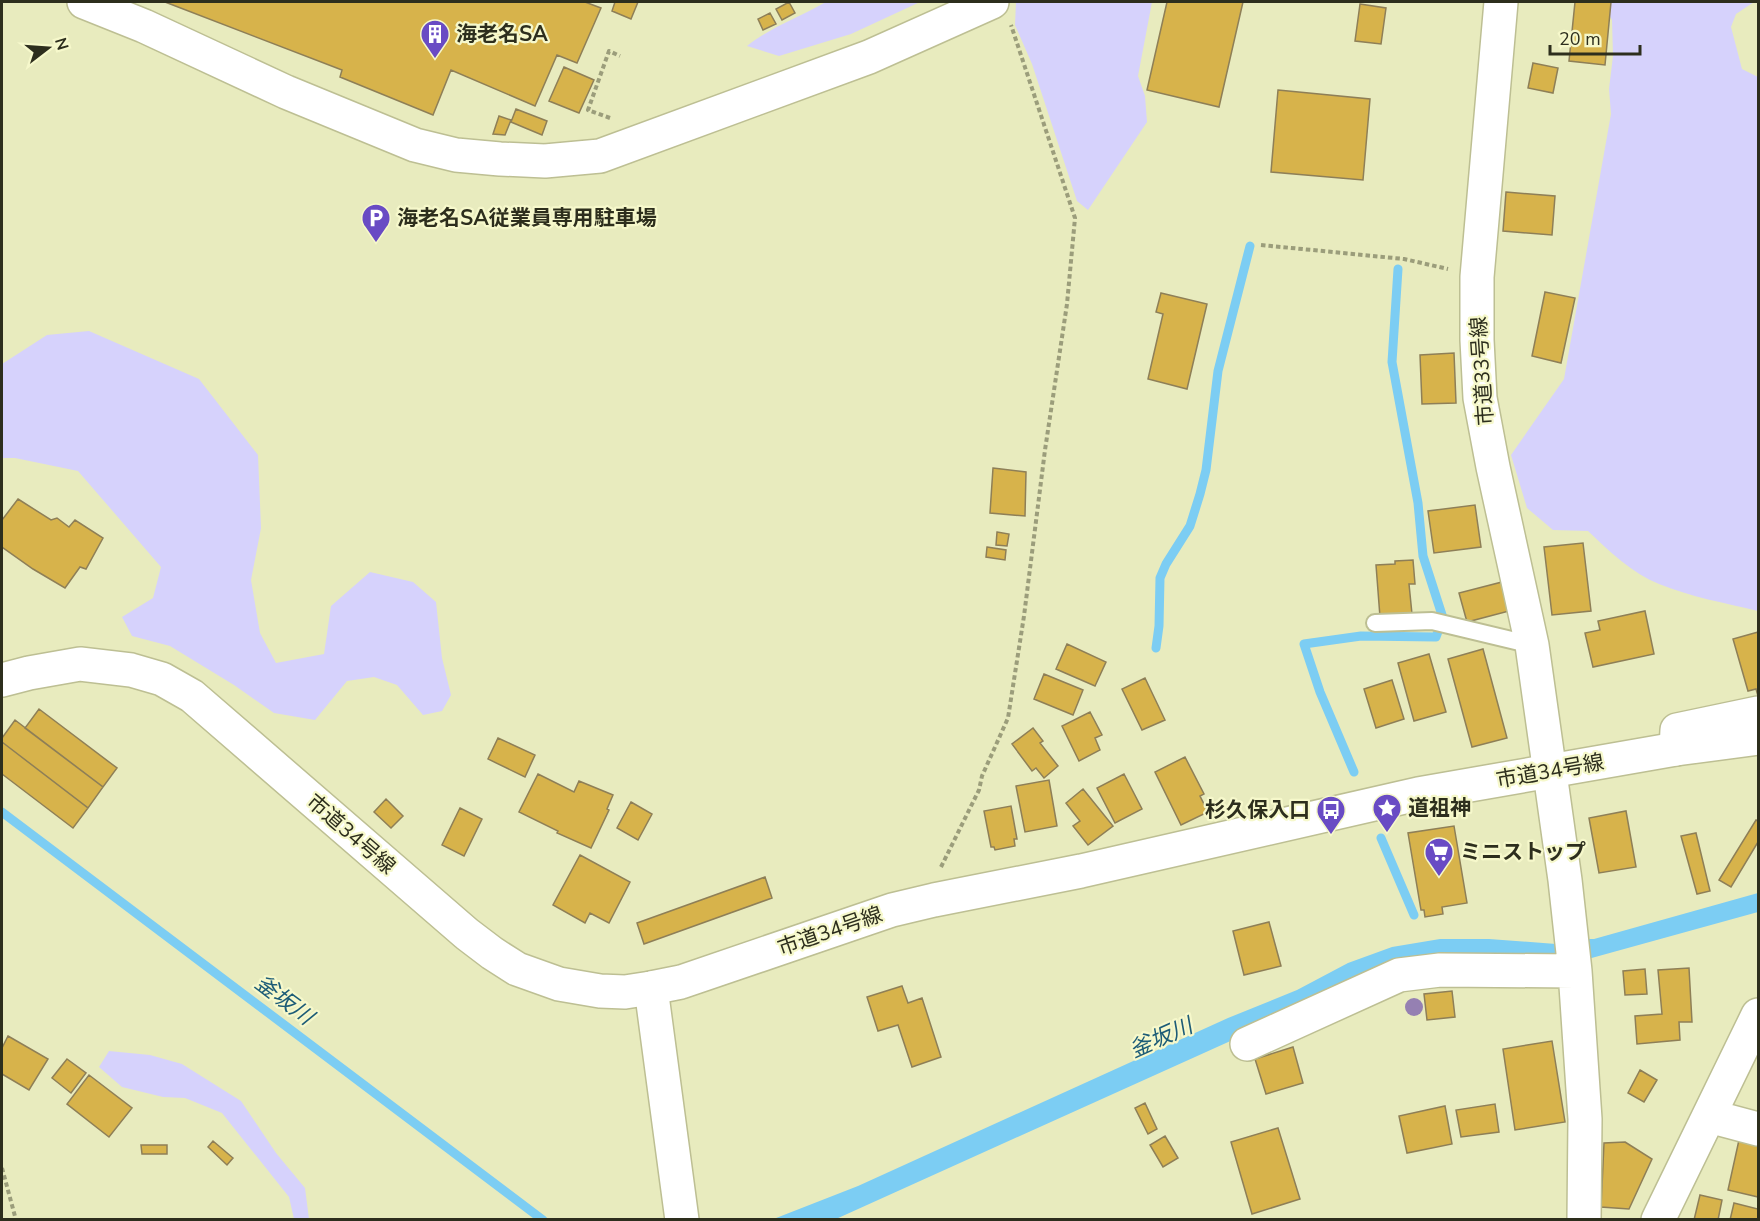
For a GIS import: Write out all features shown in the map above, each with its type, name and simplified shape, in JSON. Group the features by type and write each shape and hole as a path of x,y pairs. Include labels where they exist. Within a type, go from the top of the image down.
{"street":[{"path":"84,2 144,26 286,92 415,145 456,155 545,161 600,156 869,57 1001,12"},
{"name":"市道33号線","path":"1501,2 1478,277 1477,340 1480,398 1532,645 1565,880 1575,970 1585,1119 1584,1220"},
{"name":"市道34号線","path":"2,680 80,664 131,669 162,679 192,696 467,934 492,953 517,969 559,984 600,991 625,992 681,982 892,910 934,900 1081,871 1418,794 1676,749 1758,738"},
{"path":"1676,749 1677,730 1758,713"},
{"path":"1247,1044 1399,975 1440,970 1575,970"},
{"path":"651,988 682,1220"},
{"path":"1658,1220 1758,1015"},
{"path":"1709,1116 1758,1129"}],"lane":[{"path":"1375,623 1440,622 1532,645"}],"path":[{"path":"934,900 939,871 979,790 982,776 1008,718 1067,304 1075,218 1001,12"},
{"path":"620,57 609,51 588,110 622,123 642,141"},
{"path":"1261,245 1404,259 1478,277"},
{"path":"2,1168 16,1220"}],"shaded area":[{"path":"826,2 920,2 851,34 779,56 747,46"},
{"path":"1016,2 1152,2 1138,76 1145,96 1147,122 1088,210 1077,201 1032,64 1015,25"},
{"path":"1590,2 1754,2 1736,14 1731,27 1742,69 1758,77 1758,611 1683,593 1659,584 1639,574 1621,561 1588,531 1553,530 1527,508 1511,455 1564,379 1611,114 1609,89 1613,56 1612,20 1604,6"},
{"path":"89,331 199,379 258,455 261,528 251,580 260,633 276,663 324,654 331,606 370,572 413,582 436,602 442,658 451,695 442,711 423,715 397,685 374,677 347,681 315,720 274,713 234,685 170,646 132,636 122,617 153,598 161,567 78,471 15,458 2,458 2,364 47,335"},
{"path":"109,1051 150,1055 182,1064 241,1101 276,1153 305,1188 309,1219 294,1219 289,1197 222,1113 185,1098 163,1097 122,1087 99,1067"}],"water":[{"path":"1758,893 1758,912 1588,959 1586,939 1594,939"},
{"path":"1440,939 1489,939 1556,944 1557,964 1381,973 836,1219 771,1220 858,1186 1228,1018 1297,990 1348,963 1392,947"}],"building":[{"name":"海老名SA","path":"165,2 585,2 601,8 577,63 557,55 535,106 451,70 433,115 340,77 342,70"},
{"path":"615,2 638,2 631,19 612,11"},
{"path":"789,2 795,13 782,20 776,9"},
{"path":"1167,2 1243,2 1219,107 1147,90"},
{"path":"1575,2 1611,2 1605,65 1569,61"},
{"path":"1360,4 1386,8 1381,44 1355,41"},
{"path":"770,13 776,24 763,30 758,19"},
{"path":"1533,63 1558,68 1553,93 1528,88"},
{"path":"564,67 594,80 579,113 549,101"},
{"path":"1278,90 1370,99 1363,180 1271,172"},
{"path":"516,109 547,121 542,135 511,122"},
{"path":"499,116 511,120 505,135 493,134"},
{"path":"1506,192 1555,196 1552,235 1503,231"},
{"path":"1545,292 1575,298 1561,363 1532,356"},
{"path":"1161,293 1207,304 1187,389 1148,379 1163,314 1156,312"},
{"path":"1454,353 1456,403 1422,404 1420,355"},
{"path":"993,468 1026,472 1025,516 990,513"},
{"path":"18,499 51,520 57,518 69,527 75,520 103,538 86,569 80,567 65,588 2,547 2,520"},
{"path":"1475,505 1481,547 1434,553 1428,511"},
{"path":"997,532 1009,534 1007,546 996,545"},
{"path":"1583,543 1591,611 1552,615 1544,547"},
{"path":"987,547 1006,550 1005,560 986,557"},
{"path":"1413,560 1415,584 1409,584 1412,614 1380,617 1376,565"},
{"path":"1502,582 1509,611 1467,622 1459,593"},
{"path":"1645,611 1654,654 1593,667 1585,633 1600,630 1598,621"},
{"path":"1758,632 1758,696 1756,689 1748,691 1733,639"},
{"path":"1067,644 1106,662 1095,686 1056,669"},
{"path":"1483,649 1507,738 1472,747 1448,659"},
{"path":"1429,654 1446,712 1414,721 1398,663"},
{"path":"1044,674 1083,690 1073,715 1034,699"},
{"path":"1145,678 1165,720 1142,730 1122,689"},
{"path":"1392,680 1404,719 1376,728 1364,689"},
{"path":"39,709 117,768 103,787 25,728"},
{"path":"1090,712 1102,735 1095,738 1100,750 1079,761 1062,726"},
{"path":"15,720 103,787 88,808 2,742 2,738"},
{"path":"1033,728 1043,741 1040,743 1058,766 1044,778 1036,768 1032,771 1012,744"},
{"path":"498,738 535,755 525,777 488,759"},
{"path":"2,742 88,808 73,828 2,774"},
{"path":"1185,757 1204,794 1200,796 1208,812 1181,825 1155,772"},
{"path":"538,774 574,792 579,781 613,795 607,809 609,810 591,848 519,812"},
{"path":"1124,774 1142,809 1115,823 1097,788"},
{"path":"1049,780 1057,826 1025,832 1016,786"},
{"path":"1083,789 1113,826 1088,845 1073,826 1080,821 1066,803"},
{"path":"386,799 403,816 391,828 374,812"},
{"path":"631,802 652,814 638,840 617,828"},
{"path":"1011,806 1017,839 1014,839 1015,846 995,850 991,847 984,811"},
{"path":"460,808 482,819 464,856 442,845"},
{"path":"1626,811 1636,867 1599,873 1589,818"},
{"path":"1756,820 1758,821 1758,842 1731,887 1719,880"},
{"name":"ミニストップ","path":"1454,826 1467,903 1442,907 1443,914 1425,917 1424,910 1421,910 1408,833"},
{"path":"1696,833 1710,891 1697,894 1681,836"},
{"path":"580,855 630,882 609,923 590,913 585,923 553,905"},
{"path":"765,877 772,898 644,944 637,923"},
{"path":"1269,922 1281,966 1244,975 1233,931"},
{"path":"1689,968 1692,1022 1679,1022 1680,1040 1637,1044 1635,1016 1662,1014 1658,970"},
{"path":"1645,969 1647,994 1625,995 1623,971"},
{"path":"902,986 908,1003 922,998 941,1057 912,1067 898,1025 878,1031 867,997"},
{"path":"1452,991 1455,1017 1427,1020 1424,994"},
{"path":"8,1036 48,1059 29,1090 2,1074 2,1048"},
{"path":"1552,1041 1565,1122 1515,1130 1503,1049"},
{"path":"1293,1047 1303,1083 1266,1094 1255,1059"},
{"path":"67,1059 86,1073 71,1093 52,1078"},
{"path":"1640,1070 1657,1080 1644,1102 1628,1093"},
{"path":"89,1075 132,1108 109,1137 67,1104"},
{"path":"1145,1103 1157,1129 1148,1134 1135,1108"},
{"path":"1495,1104 1499,1132 1461,1137 1456,1110"},
{"path":"1445,1106 1452,1144 1407,1153 1399,1116"},
{"path":"1278,1128 1300,1199 1252,1214 1231,1142"},
{"path":"1165,1136 1178,1158 1163,1167 1150,1145"},
{"path":"1739,1140 1758,1145 1758,1197 1728,1190"},
{"path":"213,1141 233,1158 227,1165 208,1147"},
{"path":"1625,1142 1652,1159 1629,1209 1601,1207 1604,1143"},
{"path":"141,1145 167,1145 167,1154 142,1154"},
{"path":"1700,1195 1722,1200 1718,1220 1694,1220"},
{"path":"1734,1203 1758,1209 1758,1220 1730,1220"}],"waterway":[{"path":"1156,648 1160,578 1190,526 1200,494 1206,470 1218,371 1250,246"},
{"path":"1354,772 1320,692 1304,644 1361,636 1436,637 1443,618 1423,556 1418,503 1392,362 1398,269"},
{"name":"釜坂川","path":"2,812 543,1220"},
{"path":"1381,838 1414,915"}],"place":[{"name":"海老名SA","path":"435,60"},
{"name":"海老名SA従業員専用駐車場","path":"376,244"},
{"name":"道祖神","path":"1387,834"},
{"name":"杉久保入口","path":"1331,836"},
{"name":"ミニストップ","path":"1439,878"}]}
